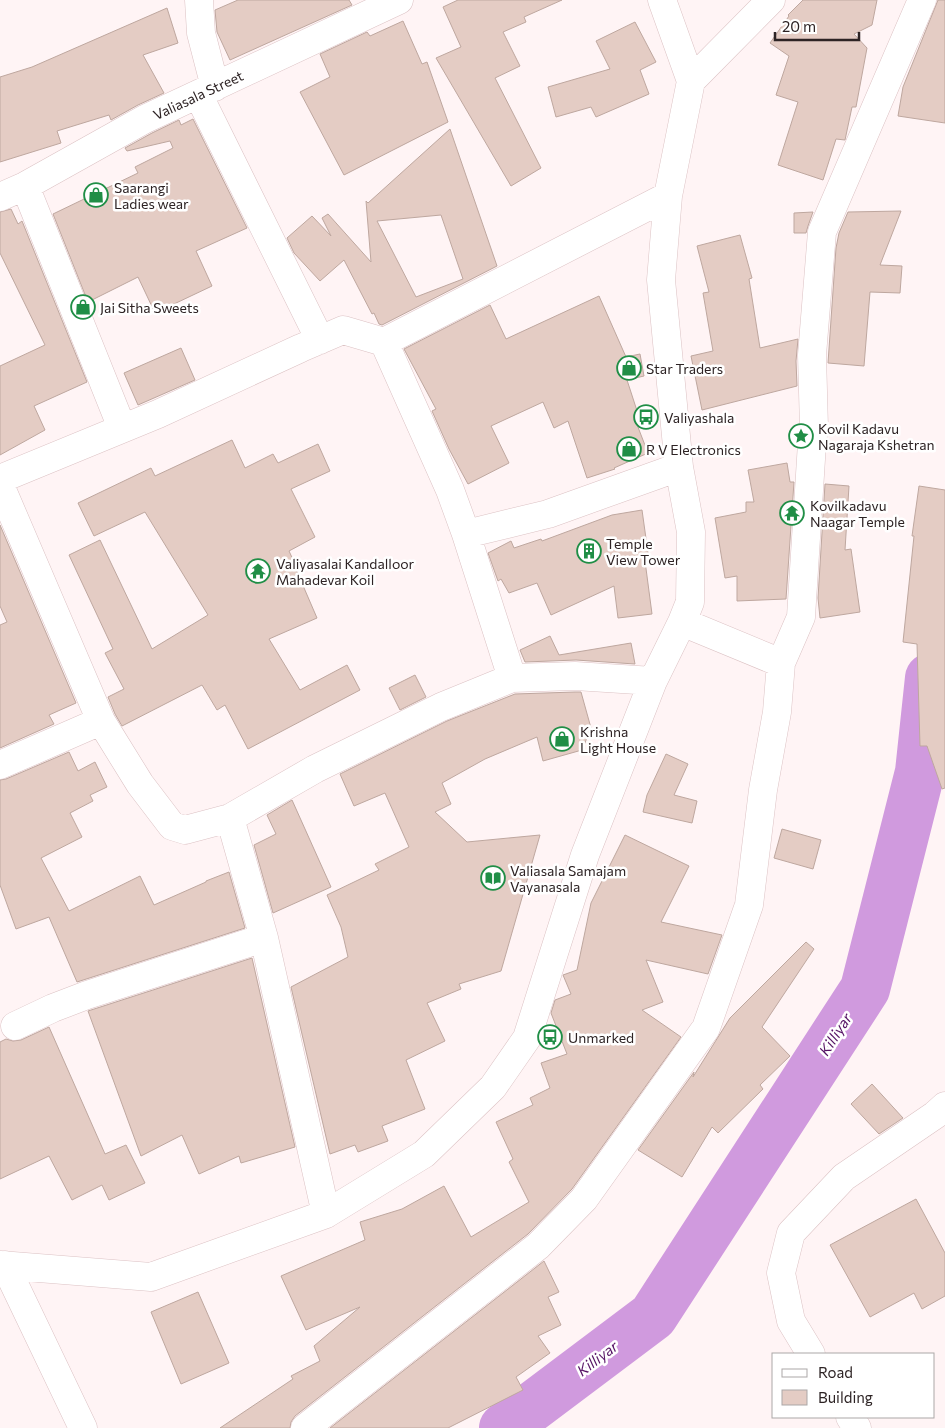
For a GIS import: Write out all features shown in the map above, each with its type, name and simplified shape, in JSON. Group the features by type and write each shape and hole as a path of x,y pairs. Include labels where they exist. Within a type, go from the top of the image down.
{"street":[{"path":"199,0 206,91 320,340"},
{"name":"Valiasala Street","path":"0,197 25,186 145,119 399,0"},
{"path":"2,1265 151,1277 326,1214 424,1154 493,1087 527,1038 585,855 653,681 690,602 691,532 679,467 661,280 668,196 690,81 662,0"},
{"path":"690,81 771,0"},
{"path":"305,1428 538,1246 584,1199 706,1028 749,905 763,790 777,712 781,663 801,617 814,428 812,354 822,232 922,0"},
{"path":"25,186 122,428"},
{"path":"0,478 158,414 343,330 384,342 668,196"},
{"path":"384,342 450,490 512,678"},
{"path":"466,534 548,514 679,467"},
{"path":"0,485 101,721 140,784 172,826 185,830 230,818 315,769 442,707 512,678 575,676 653,681"},
{"path":"682,622 781,663"},
{"path":"0,765 101,721"},
{"path":"230,818 264,938 326,1214"},
{"path":"15,1026 53,1008 87,995 264,938"},
{"path":"810,1353 791,1322 781,1273 792,1233 844,1177 935,1115 945,1106"},
{"path":"2,1265 83,1428"}],"building":[{"path":"238,0 349,0 352,5 230,60 217,32 215,10"},
{"path":"458,0 562,0 524,17 526,22 503,32 520,66 495,78 541,168 511,186 436,58 461,47 443,7"},
{"path":"803,0 877,0 872,25 854,34 867,48 856,107 852,107 845,140 836,139 823,180 778,165 798,102 776,95 789,56 770,43 788,15"},
{"path":"938,0 945,0 945,123 898,116 903,87"},
{"path":"167,8 178,43 143,55 164,93 111,120 109,115 57,131 61,143 0,162 0,77 32,67"},
{"path":"403,21 422,64 427,62 448,122 344,175 300,92 330,77 320,54 367,32 370,36"},
{"path":"635,22 656,62 640,70 649,94 596,117 591,107 556,117 548,87 610,69 596,41"},
{"path":"193,119 247,228 196,251 212,286 155,313 138,277 88,302 53,214 138,173 135,167 173,148 170,141 127,151 125,148 179,120 181,125"},
{"path":"450,129 497,266 382,325 379,324 344,260 320,281 294,253 287,238 312,216 331,236 322,218 328,214 371,262 366,201 368,203","holes":["441,215 463,279 416,297 377,221"]},
{"path":"11,209 18,224 22,221 87,382 34,406 45,430 0,455 0,366 45,345 0,253 0,212"},
{"path":"901,211 880,265 902,266 900,293 870,292 864,366 828,363 836,248 839,233 848,212"},
{"path":"813,212 806,233 794,233 794,213"},
{"path":"740,235 752,278 749,279 760,348 798,339 796,361 797,386 702,410 691,356 713,351 703,293 709,292 697,246"},
{"path":"599,296 626,357 640,354 644,376 627,380 640,420 636,422 648,453 615,469 587,478 568,421 554,428 543,402 491,426 509,463 468,484 449,449 432,411 436,409 404,349 490,305 506,339"},
{"path":"181,348 195,380 138,405 124,373"},
{"path":"232,440 245,468 273,454 278,463 318,444 330,471 291,489 315,537 289,551 317,618 269,639 300,690 347,665 360,690 248,749 225,705 217,710 202,685 122,726 108,697 124,689 105,653 113,649 69,555 100,540 152,649 208,615 145,512 94,536 78,503 151,468 155,476"},
{"path":"787,463 790,482 794,482 786,599 737,601 737,576 725,578 715,518 746,512 746,502 754,502 748,470"},
{"path":"825,484 849,486 845,550 851,549 860,612 820,618 818,598"},
{"path":"919,486 945,490 945,788 942,789 927,746 920,746 917,644 903,642 914,536 912,536"},
{"path":"642,510 649,560 645,561 652,614 618,618 614,586 551,615 537,583 509,593 501,579 498,581 488,553 511,541 514,548 541,539 542,541 612,515"},
{"path":"0,525 76,703 49,715 54,724 0,748 0,625 7,622 0,606"},
{"path":"550,636 559,655 631,643 635,664 576,660 525,662 520,650"},
{"path":"415,675 426,697 400,710 389,688"},
{"path":"581,692 591,728 582,750 543,761 537,737 485,759 442,783 451,804 435,812 467,842 540,835 501,971 459,984 461,989 427,1003 445,1041 406,1060 425,1109 382,1126 388,1141 358,1152 355,1145 330,1154 291,987 348,957 341,927 327,895 379,870 375,864 409,847 385,793 354,806 340,774 447,721 515,694"},
{"path":"69,752 78,771 95,762 107,787 90,795 93,801 70,813 82,837 41,858 69,911 140,876 154,905 229,872 245,928 77,982 49,917 16,929 0,885 0,780"},
{"path":"666,754 688,764 674,795 697,801 692,823 643,812 647,795"},
{"path":"292,800 331,887 273,913 254,845 276,834 267,815"},
{"path":"782,829 821,840 813,869 774,858"},
{"path":"625,835 689,866 661,922 722,935 708,974 646,960 663,1002 642,1010 681,1037 572,1189 528,1234 295,1416 290,1428 220,1428 293,1379 291,1376 320,1361 314,1346 360,1307 306,1330 281,1276 365,1240 360,1222 402,1209 444,1186 471,1237 529,1202 509,1162 513,1159 496,1122 533,1105 530,1098 550,1088 541,1063 567,1054 551,1013 555,1000 571,994 563,975 577,970 591,903"},
{"path":"806,942 814,949 762,1027 790,1056 760,1085 763,1089 718,1133 712,1127 682,1177 638,1150 694,1072 693,1077 730,1018"},
{"path":"252,958 295,1147 241,1163 239,1156 199,1174 182,1135 141,1156 88,1011"},
{"path":"49,1027 105,1154 126,1145 145,1183 109,1200 102,1185 72,1200 49,1156 0,1179 0,1042 6,1039 13,1041 21,1040"},
{"path":"872,1084 903,1118 879,1134 851,1104"},
{"path":"916,1199 945,1253 945,1296 922,1309 914,1293 870,1317 830,1245"},
{"path":"544,1261 559,1292 548,1297 561,1325 538,1336 550,1353 516,1377 523,1390 448,1428 330,1428"},
{"path":"198,1292 229,1363 181,1384 151,1312"}],"waterway":[{"name":"Killiyar","path":"504,1428 653,1316 865,989 920,772 930,678"}],"place":[{"name":"Saarangi Ladies wear","path":"96,195"},
{"name":"Jai Sitha Sweets","path":"83,307"},
{"name":"Star Traders","path":"629,368"},
{"name":"Valiyashala","path":"646,417"},
{"name":"Kovil Kadavu Nagaraja Kshetran","path":"801,436"},
{"name":"R V Electronics","path":"629,449"},
{"name":"Kovilkadavu Naagar Temple","path":"792,513"},
{"name":"Temple View Tower","path":"589,551"},
{"name":"Valiyasalai Kandalloor Mahadevar Koil","path":"258,571"},
{"name":"Krishna Light House","path":"562,739"},
{"name":"Valiasala Samajam Vayanasala","path":"493,878"},
{"name":"Unmarked","path":"550,1037"}]}
